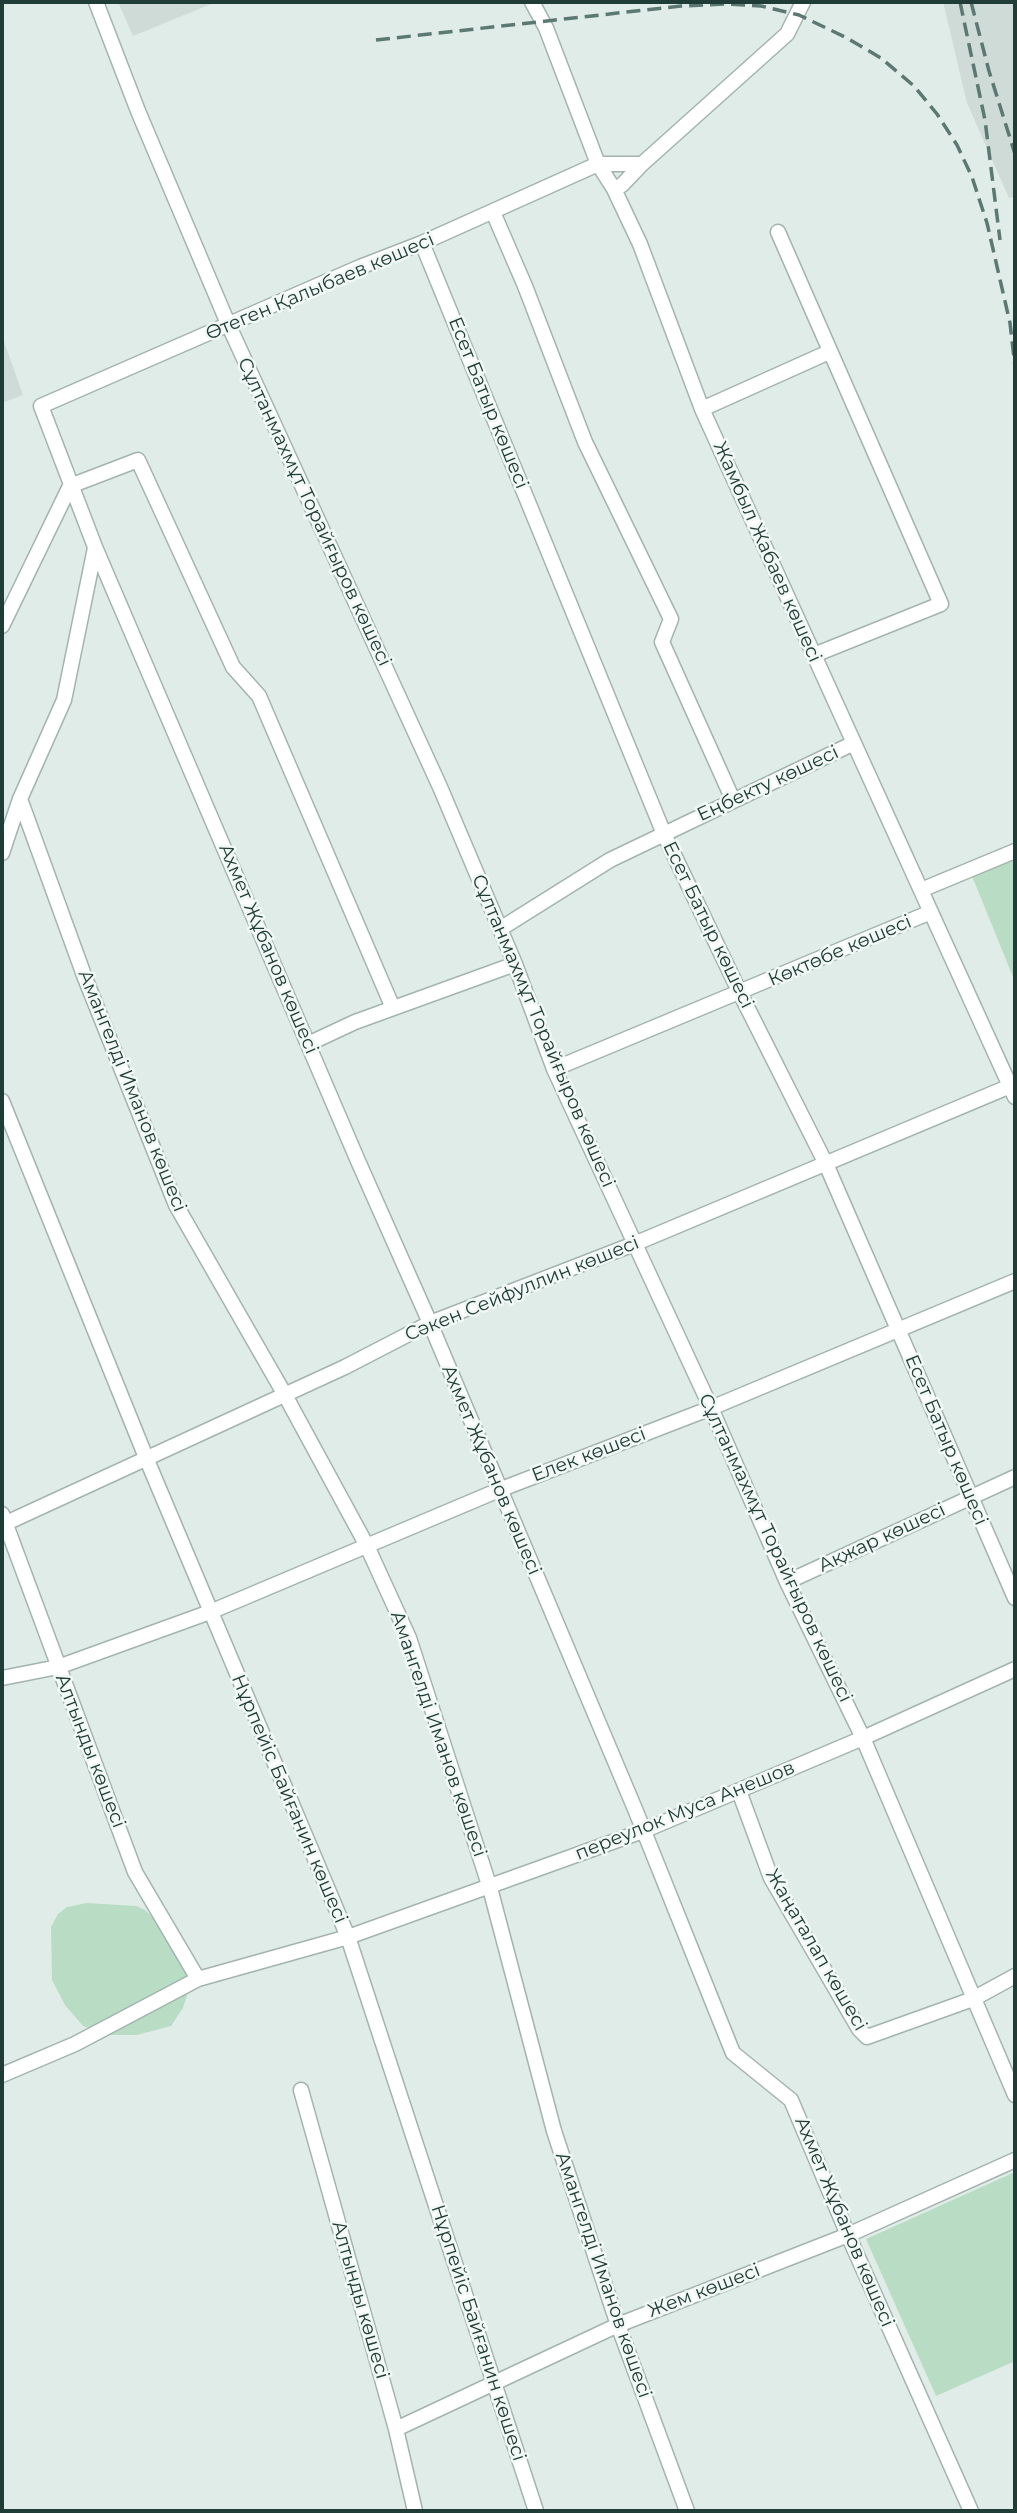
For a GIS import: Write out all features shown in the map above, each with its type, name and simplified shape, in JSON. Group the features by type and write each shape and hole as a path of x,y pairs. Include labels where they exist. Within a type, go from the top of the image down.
{"street":[{"name":"Сұлтанмахмұт Торайғыров көшесі","path":"96,2 138,110 229,326 434,775 515,964 554,1069 711,1408 787,1582 863,1738 1015,2095"},
{"name":"Жамбыл Жабаев көшесі","path":"532,2 546,28 598,164 614,189 640,244 702,409 1014,1089"},
{"path":"614,189 622,185 787,34 803,2"},
{"name":"Өтеген Қалыбаев көшесі","path":"41,406 360,267 422,243 598,164"},
{"path":"598,164 642,164"},
{"path":"493,212 525,286 585,442 671,619 662,642 733,800"},
{"path":"778,232 941,604 814,655"},
{"name":"Есет Батыр көшесі","path":"422,243 664,834 826,1164 1015,1598"},
{"path":"702,409 829,352"},
{"name":"Ахмет Жұбанов көшесі","path":"41,406 95,547 430,1323 733,2053 791,2100 971,2511"},
{"path":"2,626 70,486 138,460 233,667 259,696 393,1008"},
{"path":"2,853 20,799 64,700 95,547"},
{"name":"Еңбекту көшесі","path":"500,929 610,860 854,743"},
{"name":"Амангелді Иманов көшесі","path":"20,799 85,978 176,1205 285,1395 367,1546 409,1639 491,1888 554,2131 618,2325 687,2511"},
{"path":"921,890 1015,851"},
{"name":"Көктөбе көшесі","path":"554,1069 931,912"},
{"path":"308,1044 355,1022 515,964"},
{"name":"Сәкен Сейфуллин көшесі","path":"3,1521 147,1460 430,1323 634,1244 1014,1089"},
{"name":"Нұрпейіс Байғанин көшесі","path":"2,1101 147,1460 348,1937 536,2511"},
{"name":"Елек көшесі","path":"2,1678 58,1667 210,1612 499,1490 711,1408 1015,1281"},
{"name":"Ақжар көшесі","path":"787,1582 1015,1477"},
{"name":"Алтынды көшесі","path":"3,1521 135,1872 198,1979"},
{"name":"переулок Муса Анешов","path":"2,2075 75,2044 198,1979 348,1937 491,1888 643,1831 863,1738 1015,1669"},
{"name":"Жаңаталап көшесі","path":"739,1791 771,1878 859,2029 867,2037 973,1999 1015,1976"},
{"name":"Алтынды көшесі","path":"301,2090 396,2429 415,2511"},
{"name":"Жем көшесі","path":"396,2429 618,2325 848,2235 1015,2160"}],"shaded area":[{"path":"118,2 216,2 133,36"},
{"path":"943,2 1015,2 1015,197 1009,198 967,103"},
{"path":"2,336 23,395 2,403"}],"green space":[{"path":"1015,858 1015,982 972,876"},
{"path":"87,1903 136,1906 145,1910 163,1928 191,1976 183,2008 171,2026 137,2035 110,2035 83,2026 65,2005 52,1980 51,1927 58,1914 67,1907"},
{"path":"1015,2172 1015,2361 936,2396 866,2239"}],"railway":[{"path":"960,2 985,120 1000,240"},
{"path":"971,2 1015,154"},
{"path":"376,40 681,6 726,4 761,6 799,15 847,38 881,58 914,86 957,145 972,177 987,223 1010,323 1015,367"}]}
